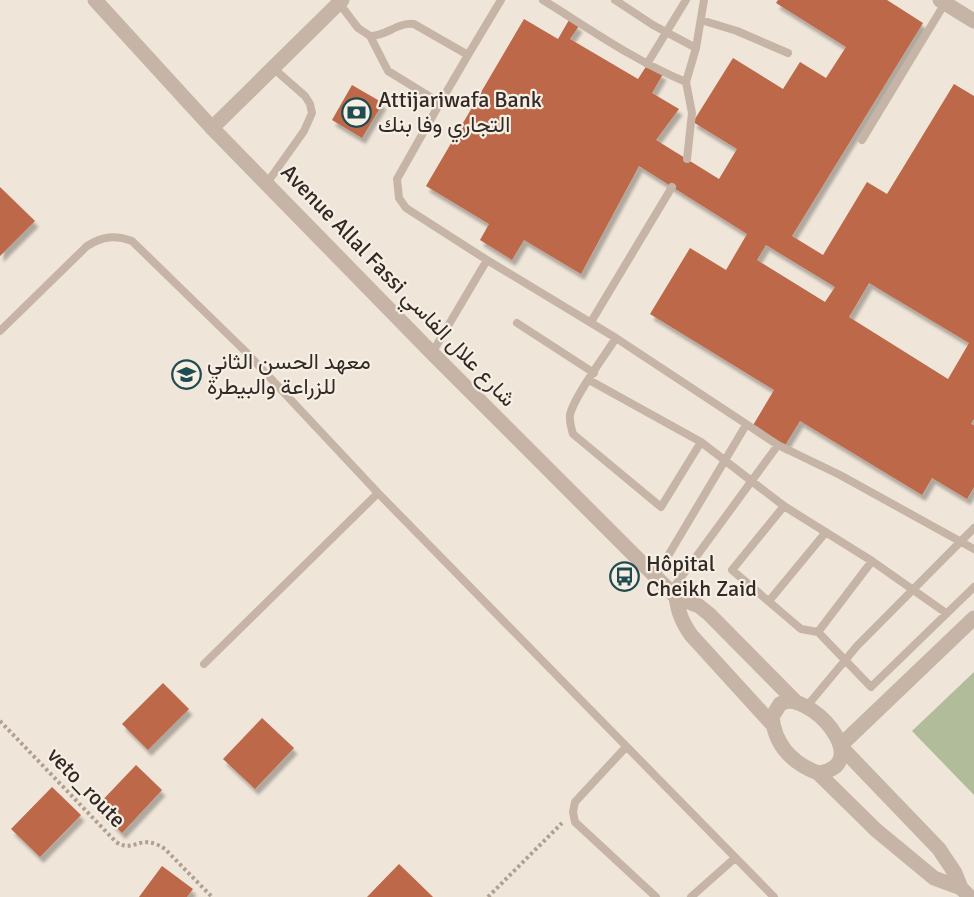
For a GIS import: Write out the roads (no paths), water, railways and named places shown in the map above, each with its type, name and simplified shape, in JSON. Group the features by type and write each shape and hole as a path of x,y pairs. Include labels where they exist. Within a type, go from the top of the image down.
{"street":[{"name":"Avenue Allal Fassi شارع علال الفاسي","path":"95,0 212,128 432,353 674,594"},
{"path":"212,128 340,1"},
{"path":"942,2 974,21"},
{"path":"674,594 699,606 709,614 801,704 827,722 841,746 939,849 965,892"},
{"path":"674,594 678,610 687,629 773,725"},
{"path":"818,772 832,768 838,763 841,746 974,618"},
{"path":"801,704 787,701 780,704 772,717 777,738 784,750 805,768 818,772 876,830 934,878 965,892"}],"lane":[{"path":"501,0 397,179 399,198 406,208 591,322 778,445 840,475 974,549"},
{"path":"543,0 647,64 686,81"},
{"path":"615,0 665,32 696,48"},
{"path":"647,64 686,0"},
{"path":"687,159 692,113 686,81 696,48 704,0"},
{"path":"340,1 358,28 370,36 388,70 440,103"},
{"path":"862,140 942,2"},
{"path":"700,20 737,31 788,53"},
{"path":"370,36 379,36 405,23 414,24 468,55"},
{"path":"267,183 310,122 312,113 305,96 273,68"},
{"path":"591,322 672,187"},
{"path":"0,331 87,246 97,239 109,236 121,237 132,242 245,351 378,493 774,897"},
{"path":"432,353 487,260"},
{"path":"517,323 591,376 701,442 784,506 872,561 946,613"},
{"path":"616,338 570,413 573,434 661,507 701,442"},
{"path":"656,576 746,425"},
{"path":"674,594 778,445"},
{"path":"204,664 378,493"},
{"path":"784,506 732,570 801,628 818,632 871,687 974,587"},
{"path":"801,704 974,528"},
{"path":"769,601 825,532"},
{"path":"818,632 872,561"},
{"path":"626,747 575,802 573,812 575,822 656,897"},
{"path":"691,897 735,858"}],"place":[{"name":"Attijariwafa Bank التجاري وفا بنك","path":"357,112"},
{"name":"معهد الحسن الثاني للزراعة والبيطرة","path":"186,374"},
{"name":"Hôpital Cheikh Zaid","path":"625,576"}]}
